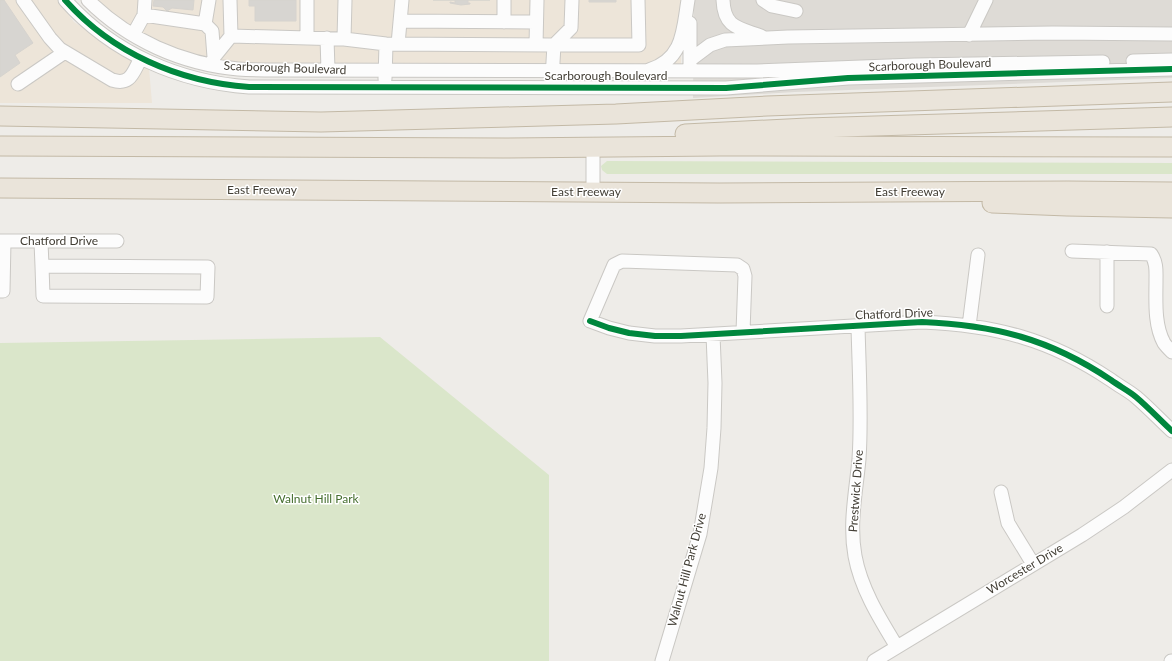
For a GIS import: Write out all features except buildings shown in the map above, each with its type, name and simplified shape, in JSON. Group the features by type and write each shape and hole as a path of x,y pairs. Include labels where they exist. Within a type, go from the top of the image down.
{"highway":[{"path":"0,116 321,122 493,118 1172,92"},
{"path":"656,111 908,114 1052,108 1172,106"},
{"path":"593,147 640,136 807,128 1172,117"},
{"path":"0,146 1172,148"},
{"name":"East Freeway","path":"0,188 719,193 1068,191 1172,192"},
{"path":"719,193 1067,206 1172,208"}],"street":[{"path":"22,0 60,49 112,80 120,83 129,79 141,58"},
{"name":"Scarborough Boulevard","path":"65,0 101,34 141,58 174,72 209,82 249,87 726,88 848,78 1172,69"},
{"name":"Scarborough Boulevard","path":"88,0 101,13 133,35 166,51 192,61 213,61 252,70 646,71 690,66 757,71 944,64 1172,60"},
{"path":"133,35 144,15 145,0"},
{"path":"205,24 209,0"},
{"path":"213,61 231,36 230,0"},
{"path":"307,0 307,37"},
{"path":"344,39 345,0"},
{"path":"385,87 385,70 400,21 402,0"},
{"path":"504,0 504,22"},
{"path":"536,45 537,0"},
{"path":"552,87 554,45 571,28 572,0"},
{"path":"231,36 328,38 392,44 638,45 638,0"},
{"path":"689,0 690,88"},
{"path":"646,71 665,62 680,44 689,0"},
{"path":"723,0 726,17 734,27 770,39"},
{"path":"764,0 772,6 796,11"},
{"path":"969,34 986,0"},
{"path":"144,15 205,24 212,30 213,61 209,82"},
{"path":"400,21 536,22"},
{"path":"690,66 707,47 717,42 788,38 969,34 1172,34"},
{"path":"328,38 328,70"},
{"path":"18,84 65,52"},
{"path":"593,147 594,192"},
{"path":"0,291 3,291 1,268 2,241"},
{"name":"Chatford Drive","path":"2,241 117,241"},
{"path":"41,242 43,296 207,297 208,267 42,266"},
{"path":"1072,251 1151,254 1155,260 1156,267 1158,326 1164,342 1172,352"},
{"path":"1107,252 1107,306"},
{"path":"969,326 978,255"},
{"name":"Chatford Drive","path":"744,332 745,276 743,269 737,265 622,261 614,265 590,321 629,333 655,336 713,335 922,322 969,326 1008,333 1035,341 1068,355 1096,370 1136,397 1172,431"},
{"name":"Prestwick Drive","path":"858,326 861,417 859,460 853,508 855,557 871,603 897,647"},
{"name":"Walnut Hill Park Drive","path":"662,661 700,534 712,468 715,384 713,335"},
{"name":"Worcester Drive","path":"874,661 1082,535 1112,515 1172,470"},
{"path":"1001,492 1008,523 1033,564"}],"shaded area":[{"path":"0,0 58,0 74,22 149,68 152,103 0,103"},
{"path":"95,0 681,0 681,65 227,63 179,51 118,21"},
{"path":"694,0 1172,0 1172,78 795,92 693,98"}],"green space":[{"path":"607,161 1172,163 1172,174 607,174 602,170 601,166"},
{"name":"Walnut Hill Park","path":"380,337 549,475 549,661 0,661 0,343"}],"cycle path":[{"path":"65,0 84,19 104,35 125,50 148,62 197,79 249,87 726,88 848,78 1172,69"},
{"path":"590,321 629,333 655,336 681,336 922,322 998,331 1044,344 1088,366 1133,395 1172,431"}]}
